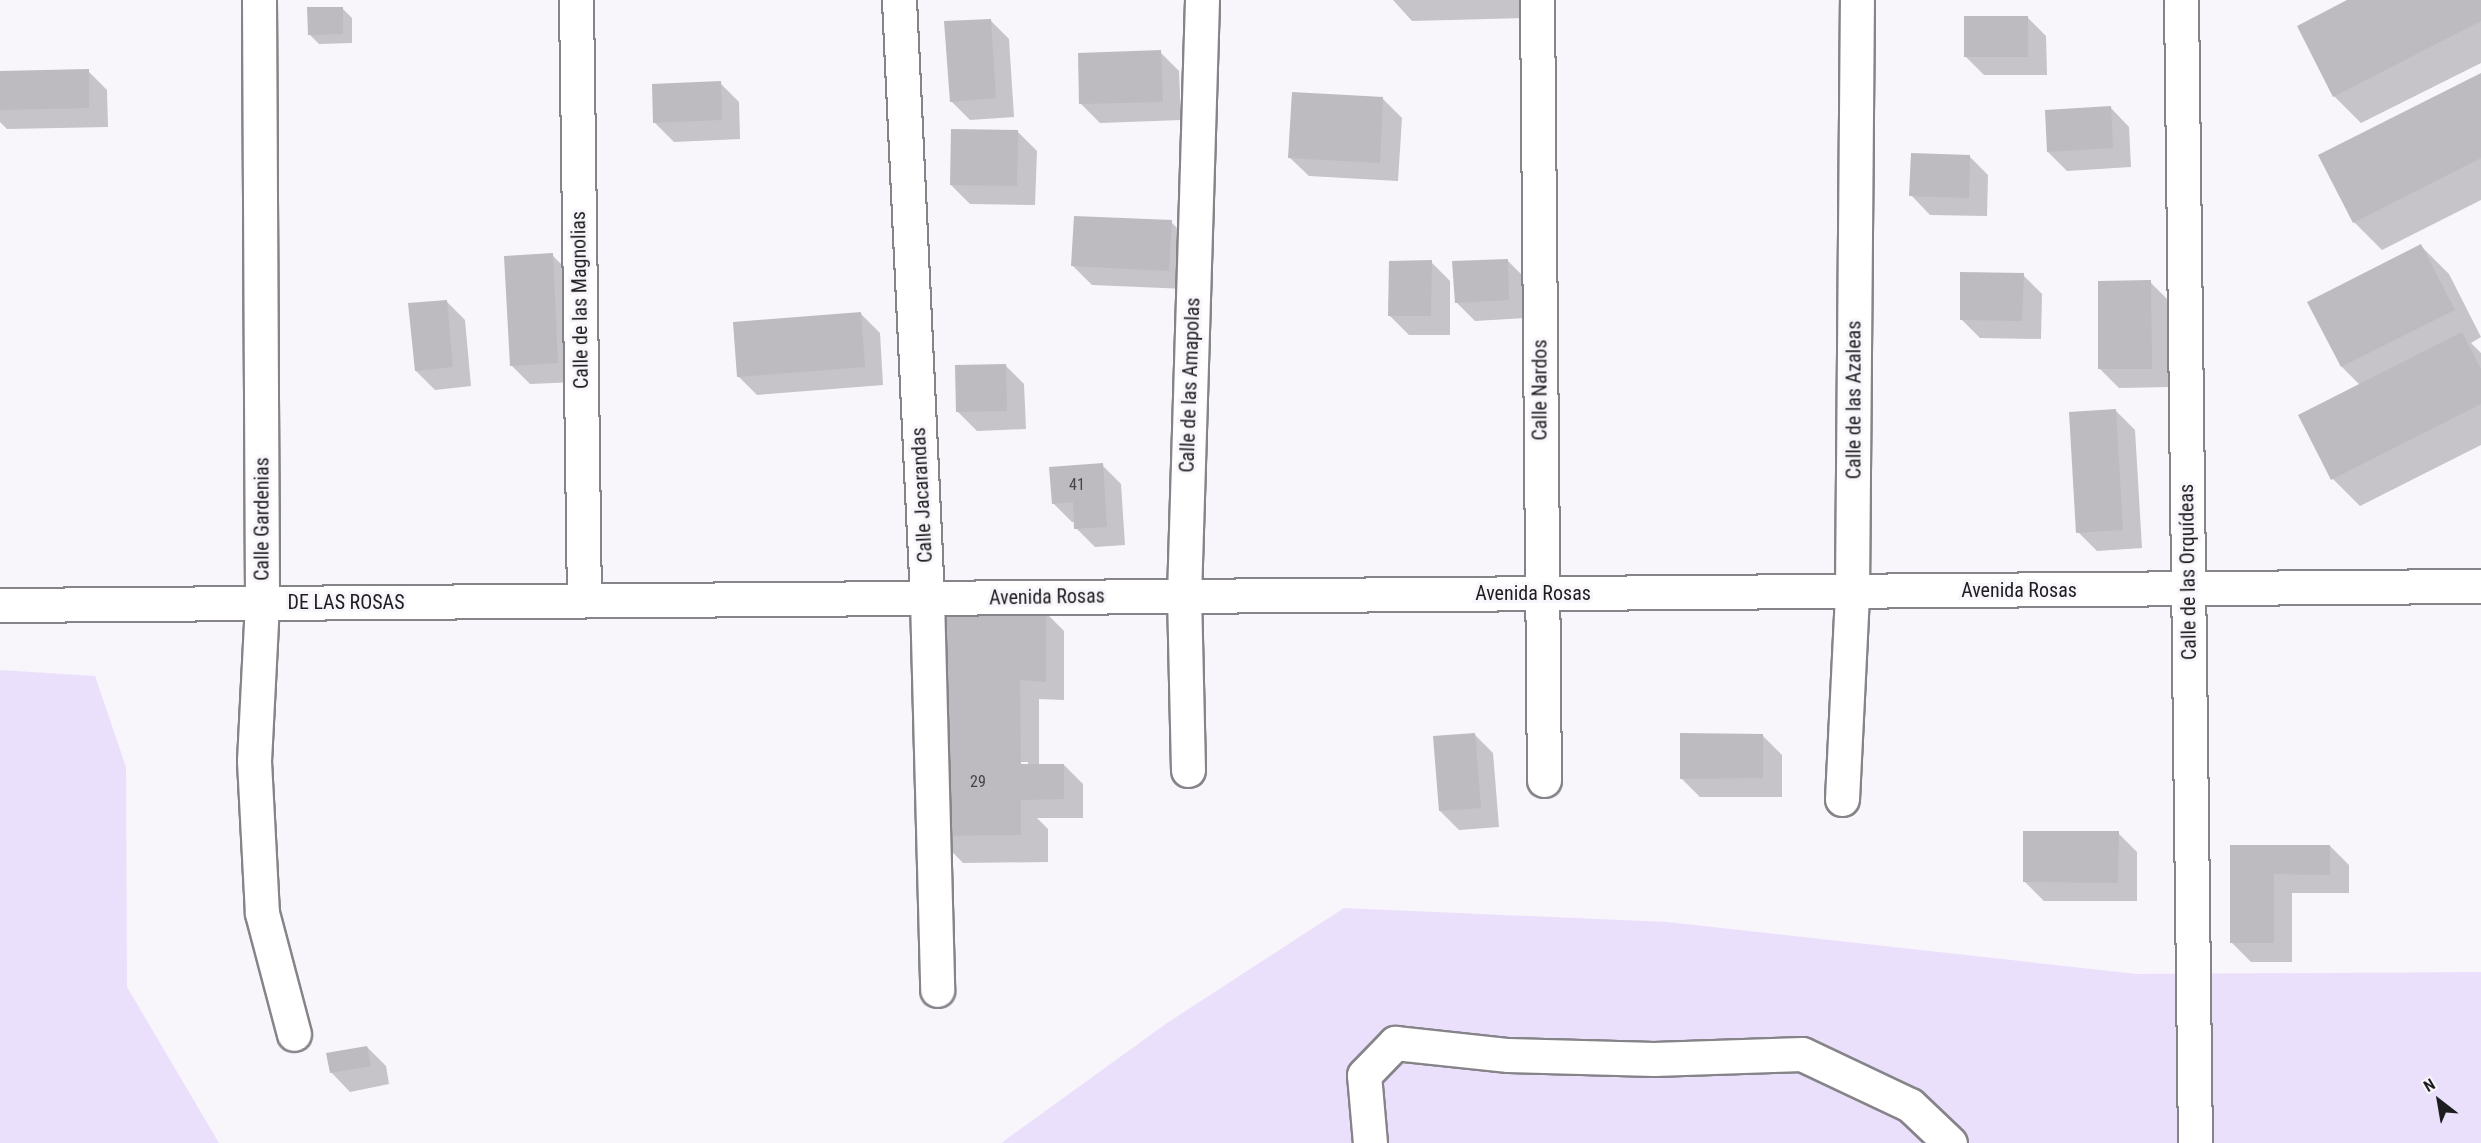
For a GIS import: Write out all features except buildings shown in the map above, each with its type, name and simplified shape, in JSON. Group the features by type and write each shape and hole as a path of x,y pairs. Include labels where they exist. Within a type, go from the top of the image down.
{"street":[{"name":"Calle Gardenias","path":"259,0 262,603 254,761 262,912 294,1034"},
{"name":"Calle de las Magnolias","path":"576,0 584,600"},
{"name":"Calle Jacarandas","path":"899,0 927,598 938,990"},
{"name":"Calle de las Amapolas","path":"1188,770 1184,596 1202,0"},
{"name":"Calle Nardos","path":"1537,0 1544,780"},
{"name":"Calle de las Azaleas","path":"1842,799 1852,591 1857,0"},
{"name":"Calle de las Orquídeas","path":"2181,0 2195,1143"},
{"name":"Avenida Rosas","path":"584,600 2481,586"},
{"name":"DE LAS ROSAS","path":"0,604 584,600"},
{"path":"1370,1143 1364,1075 1395,1043 1508,1055 1564,1057 1654,1059 1802,1054 1910,1105 1950,1143"}],"shaded area":[{"path":"0,670 95,676 126,767 127,987 219,1143 0,1143"},
{"path":"1344,908 1667,922 2137,974 2481,972 2481,1143 1001,1143 1167,1023"}]}
